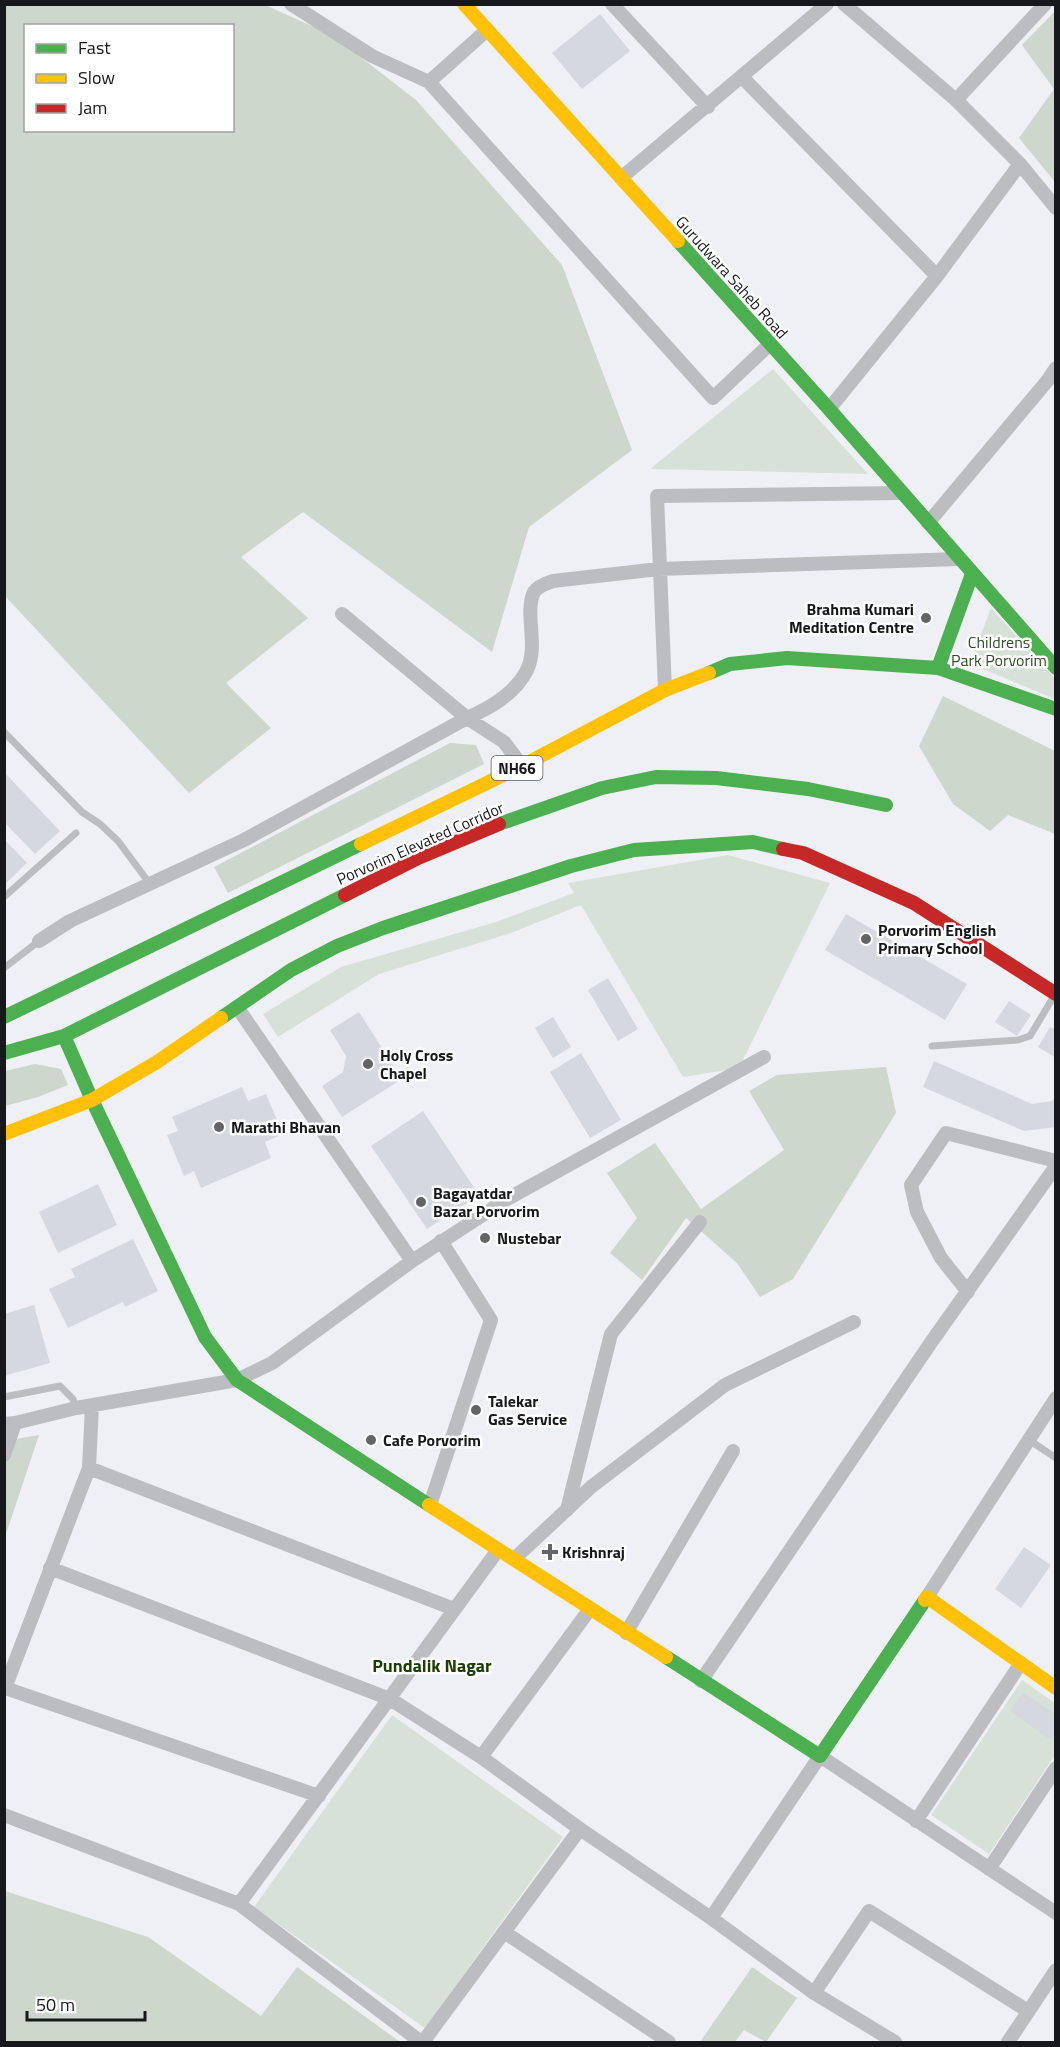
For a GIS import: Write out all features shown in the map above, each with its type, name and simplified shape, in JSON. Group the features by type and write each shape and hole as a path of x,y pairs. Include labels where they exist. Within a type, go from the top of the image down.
{"main road":[{"name":"Gurudwara Saheb Road","path":"464,4 829,409 1056,668"},
{"path":"938,668 972,574"},
{"name":"NH66","path":"4,1017 522,766 665,690 730,664 787,658 938,668 1056,709"},
{"name":"Porvorim Elevated Corridor","path":"4,1053 64,1036 418,858 506,822 602,788 656,777 716,778 808,789 886,805"},
{"path":"4,1134 92,1101 157,1062 291,970 337,946 383,928 571,867 634,850 753,842 803,853 914,903 1055,994"},
{"path":"64,1036 92,1101 205,1337 237,1380 262,1398 701,1682 820,1756 927,1597 1056,1688"}],"street":[{"path":"291,4 372,56 429,82 713,398 770,344"},
{"path":"612,4 708,107"},
{"path":"621,178 708,107 827,4"},
{"path":"844,4 956,100 1020,164 1056,208"},
{"path":"956,100 1045,4"},
{"path":"429,82 488,30"},
{"path":"742,77 938,276"},
{"path":"829,409 938,276 1020,164"},
{"path":"928,523 1053,378"},
{"path":"665,690 657,496 901,493"},
{"path":"39,941 70,921 244,840 467,718 492,707 512,690 527,670 532,651 532,603 535,591 544,584 554,580 659,569 959,559"},
{"path":"342,614 467,718 504,742 522,766"},
{"path":"237,1007 412,1261"},
{"path":"4,1455 10,1423 76,1408 237,1380 272,1364 412,1261 516,1193 764,1057"},
{"path":"968,1292 941,1258 917,1212 911,1185 946,1133 1056,1161"},
{"path":"701,1682 932,1341 1056,1166"},
{"path":"567,1510 611,1334 700,1222"},
{"path":"430,1505 491,1320 441,1241"},
{"path":"514,1559 591,1487 725,1385 854,1322"},
{"path":"927,1597 1056,1398"},
{"path":"92,1406 89,1468 4,1688 319,1796"},
{"path":"626,1633 733,1451"},
{"path":"89,1468 454,1609"},
{"path":"239,1904 498,1550"},
{"path":"50,1568 390,1699 481,1757 814,1993 895,2043"},
{"path":"481,1757 590,1609"},
{"path":"916,1821 1021,1664"},
{"path":"711,1918 820,1756 1056,1913"},
{"path":"989,1869 1056,1768"},
{"path":"4,1815 239,1904 422,2043 580,1829"},
{"path":"814,1993 869,1911 1029,2011"},
{"path":"504,1932 669,2043"},
{"path":"1008,2043 1056,1970"}],"lane":[{"path":"4,732 82,812 100,824 117,841 150,884"},
{"path":"4,897 76,832"},
{"path":"4,968 39,941"},
{"path":"932,1046 1018,1040 1030,1036 1055,994"},
{"path":"4,1397 60,1386 73,1399 76,1408"},
{"path":"1029,1440 1056,1458"}],"green space":[{"path":"773,369 868,474 650,469"},
{"name":"Childrens Park Porvorim","path":"991,608 1055,678 1055,699 976,666 973,655"},
{"path":"728,855 830,883 739,1068 683,1077 581,905 511,933 379,974 278,1037 263,1014 341,967 496,922 574,893 568,883"},
{"path":"1022,1680 1055,1703 1055,1755 989,1854 931,1815"},
{"path":"392,1715 563,1837 425,2028 254,1907"}],"shaded area":[{"path":"5,5 265,5 332,35 416,100 562,265 632,450 529,527 492,652 303,512 241,557 308,618 226,683 271,728 189,793 5,596"},
{"path":"1055,11 1055,182 1019,138 1054,89 1022,45"},
{"path":"943,696 1055,751 1055,834 1008,815 990,831 953,804 919,746"},
{"path":"450,743 476,745 484,764 228,893 214,867"},
{"path":"35,1064 61,1069 68,1085 38,1097 5,1106 5,1071"},
{"path":"886,1067 896,1113 793,1279 760,1297 737,1263 686,1218 642,1280 610,1253 637,1218 607,1173 655,1143 701,1209 784,1150 749,1091 777,1075"},
{"path":"39,1435 5,1537 5,1441"},
{"path":"5,1891 148,1937 261,2016 297,1967 400,2042 5,2042"},
{"path":"752,1967 797,1998 766,2042 744,2030 735,2042 700,2042"}],"building":[{"path":"600,14 630,51 582,89 552,53"},
{"path":"4,772 60,831 35,854 4,822"},
{"path":"4,839 27,863 4,885"},
{"path":"846,914 967,984 945,1020 825,950"},
{"path":"608,978 638,1029 618,1041 588,990"},
{"path":"1009,1001 1031,1015 1017,1036 995,1022"},
{"name":"Holy Cross Chapel","path":"359,1012 402,1079 342,1117 322,1086 343,1072 346,1056 330,1030"},
{"path":"553,1017 571,1047 553,1058 535,1028"},
{"path":"1050,1027 1056,1030 1056,1058 1038,1047"},
{"path":"581,1053 621,1120 590,1138 550,1072"},
{"path":"934,1061 1032,1104 1052,1101 1056,1096 1056,1127 1024,1131 923,1087"},
{"path":"242,1087 248,1101 266,1094 283,1134 265,1142 271,1158 201,1188 194,1171 184,1176 167,1135 178,1131 172,1117"},
{"path":"423,1111 479,1195 427,1229 371,1146"},
{"path":"98,1184 117,1225 58,1253 39,1212"},
{"path":"133,1239 158,1291 125,1307 123,1302 68,1328 49,1289 75,1277 71,1269"},
{"path":"34,1305 50,1363 4,1376 4,1314"},
{"path":"1024,1547 1051,1565 1021,1608 995,1589"},
{"path":"1023,1692 1056,1715 1056,1733 1051,1740 1010,1711"}],"traffic: fast":[{"path":"678,241 1056,668"},
{"path":"938,668 972,574"},
{"path":"709,673 730,664 787,658 938,668 1056,709"},
{"path":"499,824 602,788 656,777 716,778 808,789 886,805"},
{"path":"221,1018 291,970 337,946 383,928 571,866 634,850 753,842 783,849"},
{"path":"4,1017 361,844"},
{"path":"4,1053 64,1036 345,895"},
{"path":"64,1036 205,1337 237,1380 429,1505"},
{"path":"666,1657 820,1756 925,1600"}],"traffic: slow":[{"path":"464,4 678,241"},
{"path":"361,844 522,766 665,690 709,673"},
{"path":"4,1134 92,1100 157,1062 221,1018"},
{"path":"429,1505 666,1657"},
{"path":"925,1600 927,1597 1056,1688"}],"traffic: jam":[{"path":"345,895 418,858 499,824"},
{"path":"783,849 803,853 914,903 1056,994"}],"place":[{"name":"Brahma Kumari Meditation Centre","path":"926,618"},
{"name":"Porvorim English Primary School","path":"866,939"},
{"name":"Holy Cross Chapel","path":"368,1064"},
{"name":"Marathi Bhavan","path":"219,1127"},
{"name":"Bagayatdar Bazar Porvorim","path":"421,1202"},
{"name":"Nustebar","path":"485,1238"},
{"name":"Talekar Gas Service","path":"476,1410"},
{"name":"Cafe Porvorim","path":"371,1440"},
{"name":"Krishnraj","path":"550,1552"}],"district":[{"name":"Pundalik Nagar","path":"432,1665"}]}
